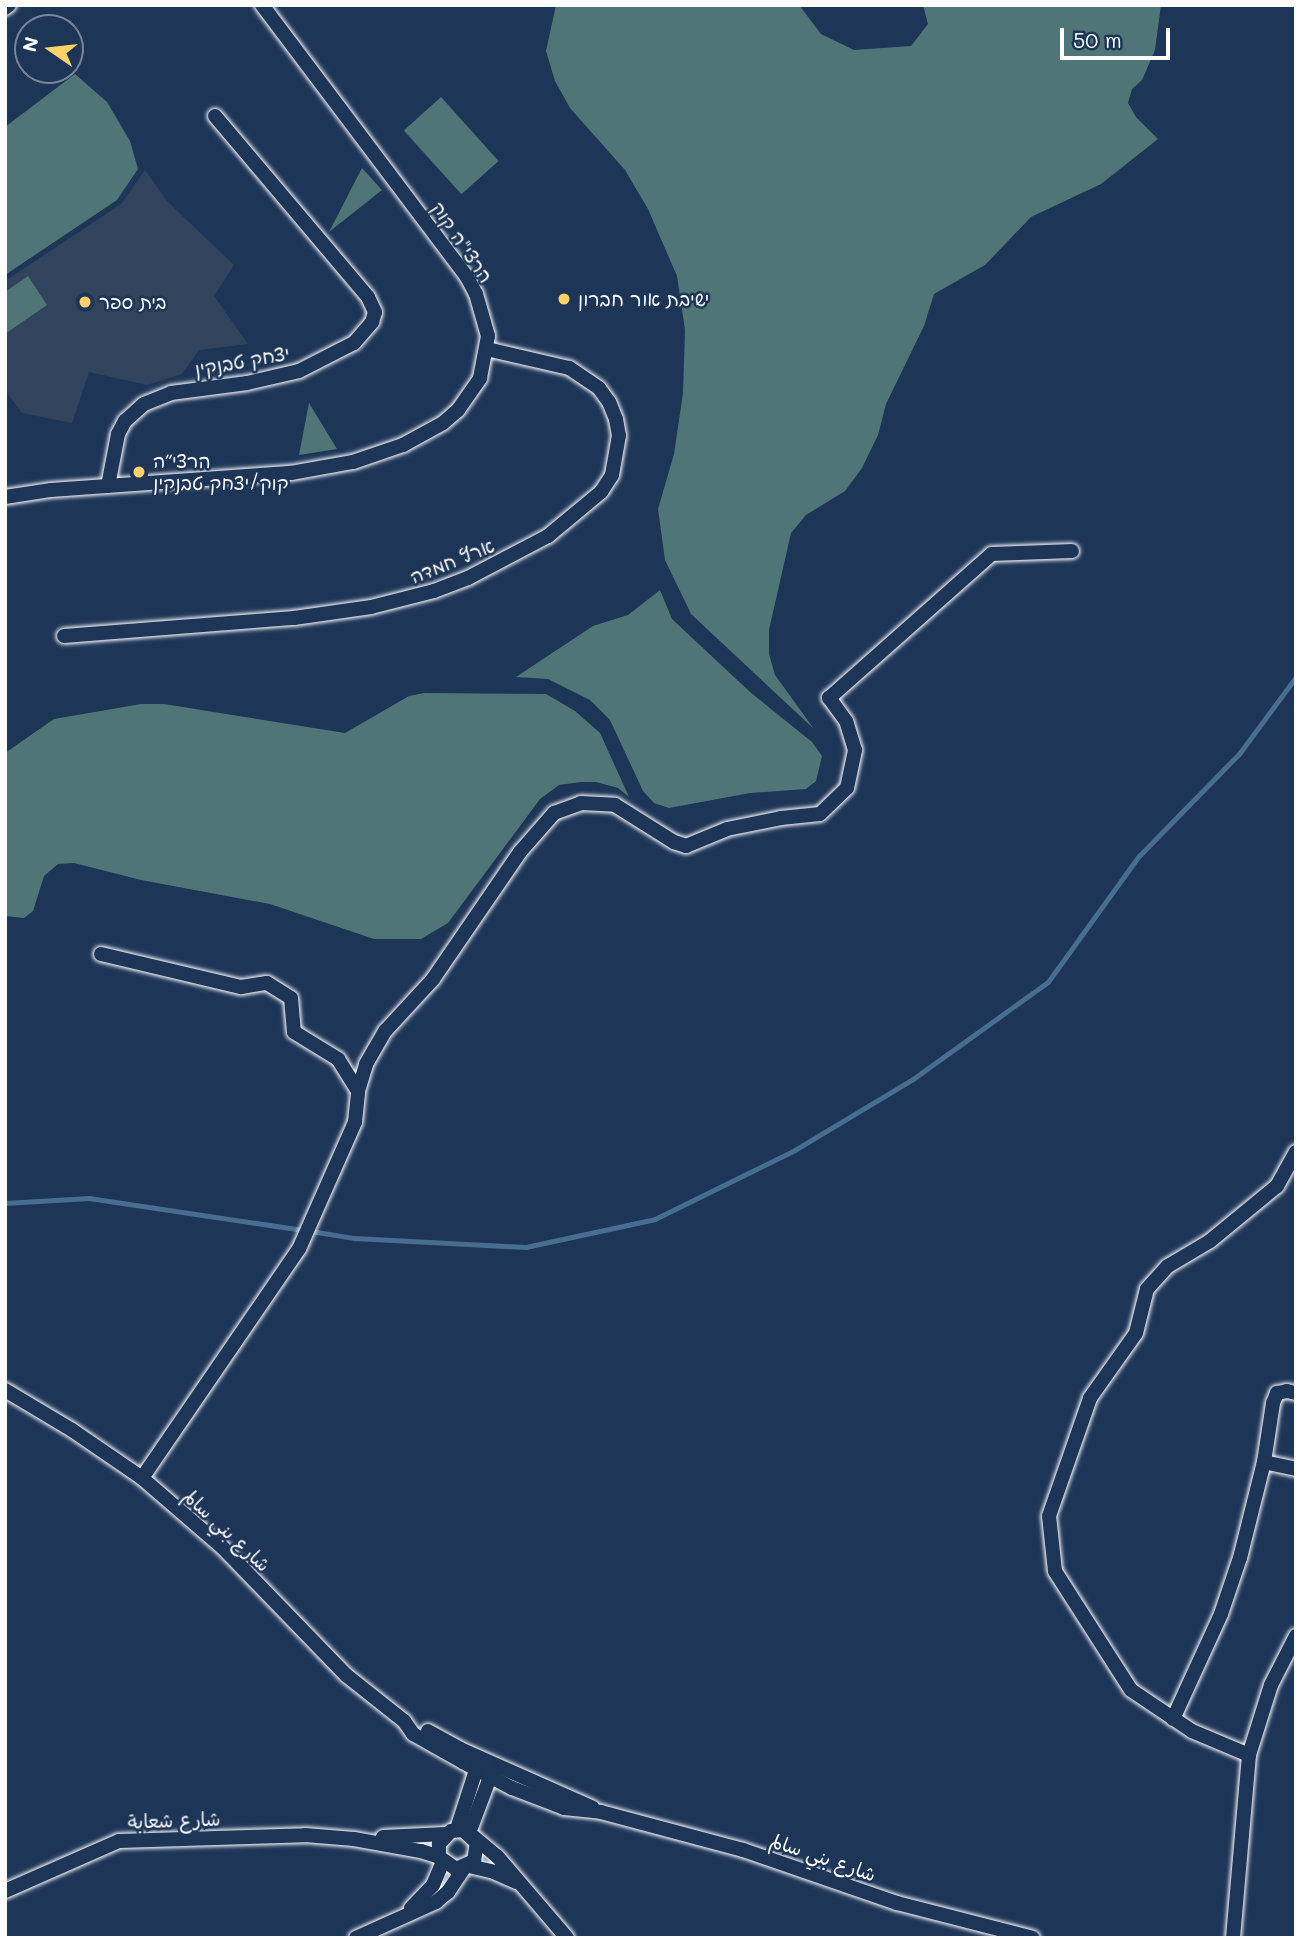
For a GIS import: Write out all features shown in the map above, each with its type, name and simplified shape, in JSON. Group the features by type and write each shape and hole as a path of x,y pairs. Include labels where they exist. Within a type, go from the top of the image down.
{"street":[{"name":"הרצי\"ה קוק","path":"5,497 108,486 291,473 380,454 432,429 458,410 480,378 488,336 476,294 454,257 262,5"},
{"name":"יצחק טבנקין","path":"108,486 118,434 125,421 144,404 171,393 247,383 299,371 354,343 372,322 374,312 368,297 215,116"},
{"name":"ארץ חמדה","path":"64,636 294,618 371,607 434,591 468,578 548,536 601,492 612,475 618,436 616,419 610,402 599,388 569,368 487,349"},
{"path":"142,1478 299,1250 355,1122 358,1091 366,1065 386,1030 433,979 520,852 554,813 581,803 615,805 674,842 686,846 727,829 781,817 820,814 847,788 855,750 846,721 829,698 992,554 1072,551"},
{"path":"100,954 241,987 267,983 291,998 294,1032 338,1059 358,1091"},
{"path":"1249,1755 1192,1731 1131,1690 1055,1571 1049,1516 1090,1398 1136,1333 1147,1289 1168,1266 1210,1241 1277,1186 1296,1152"},
{"name":"شارع بني سالم","path":"5,1390 72,1430 142,1478 222,1547 346,1675 404,1721 485,1769 601,1812 743,1850 897,1903 1033,1938"},
{"path":"1173,1718 1233,1581 1264,1462 1277,1393 1296,1393"},
{"path":"1264,1462 1296,1469"},
{"path":"1233,1938 1249,1755 1271,1685 1296,1636"},
{"path":"392,1921 426,1894 441,1859 439,1844 461,1833 485,1769"},
{"path":"356,1938 436,1902 448,1892 477,1855 461,1833"},
{"path":"354,1839 461,1833 497,1856 567,1938"},
{"name":"شارع شعابة","path":"5,1891 119,1842 305,1835 354,1839"},
{"path":"354,1839 441,1859 456,1869 467,1867 494,1872 518,1883"}],"shaded area":[{"path":"145,170 168,202 234,265 214,296 248,344 199,350 182,374 147,385 89,372 72,423 22,413 5,390 5,281 121,204"}],"green space":[{"path":"556,5 799,5 821,34 854,50 911,46 928,24 923,5 1161,5 1155,50 1142,80 1132,89 1128,103 1136,117 1158,139 1101,184 1031,217 985,265 934,294 924,326 886,404 878,435 862,468 845,491 806,515 791,533 769,630 769,654 775,675 814,729 691,614 665,560 658,509 674,454 683,393 685,330 677,276 648,209 625,170 570,108 555,81 546,51"},
{"path":"84,82 107,102 130,141 138,169 117,200 5,275 5,127 62,84 84,84"},
{"path":"441,97 499,161 461,194 404,130"},
{"path":"362,168 382,190 329,232"},
{"path":"28,276 47,305 5,334 5,292"},
{"path":"309,403 337,449 299,455"},
{"path":"660,590 672,619 750,692 812,742 822,756 816,781 806,789 750,793 669,808 654,803 643,791 610,720 590,700 548,679 516,677 593,626 628,615"},
{"path":"424,693 546,694 575,711 600,733 629,797 618,788 596,782 559,785 540,799 448,923 421,939 374,939 270,904 141,880 74,863 58,864 44,876 33,911 24,918 5,916 5,753 54,719 141,704 164,704 345,733 409,696"}],"waterway":[{"path":"311,1231 354,1238 526,1247 655,1219 795,1150 913,1079 1048,982 1139,856 1239,754 1296,677"},
{"path":"5,1203 89,1198 303,1230"}],"place":[{"name":"ישיבת אור חברון","path":"564,299"},
{"name":"בית ספר","path":"85,302"},
{"name":"הרצי״ה קוק/יצחק טבנקין","path":"139,472"}]}
